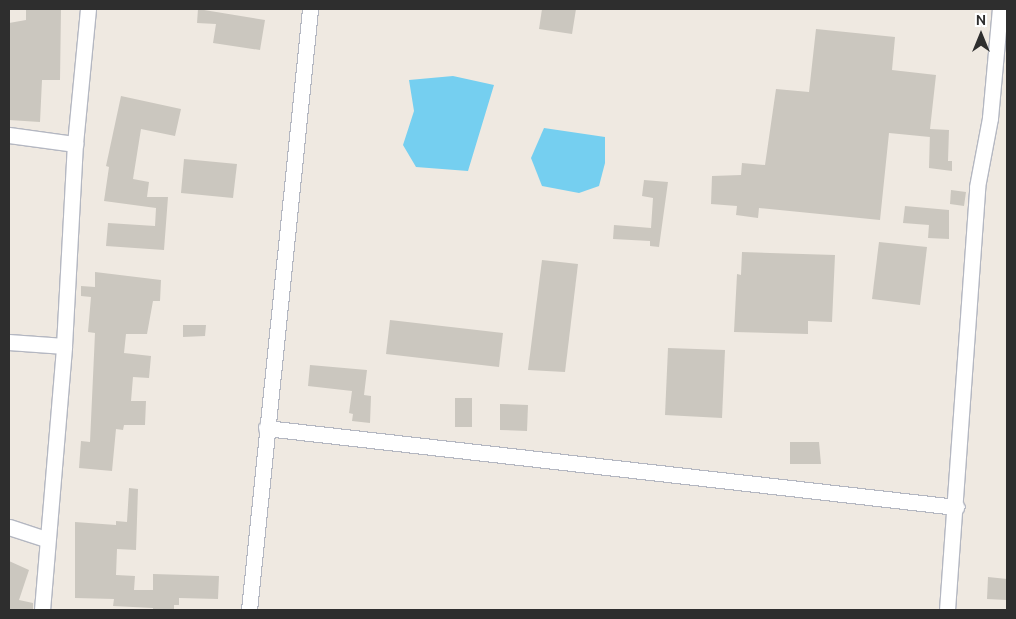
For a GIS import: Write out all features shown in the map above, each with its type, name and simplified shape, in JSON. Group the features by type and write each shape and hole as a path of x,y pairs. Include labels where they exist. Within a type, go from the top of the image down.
{"street":[{"path":"42,610 46,539 64,346 75,144 88,9"},
{"path":"249,610 310,9"},
{"path":"947,610 956,507 977,187 990,118 1000,9"},
{"path":"9,135 75,144"},
{"path":"9,342 64,346"},
{"path":"266,428 956,507"},
{"path":"9,527 46,539"}],"water":[{"path":"453,76 494,85 468,171 416,167 403,145 414,111 409,80"},
{"path":"544,128 605,137 605,163 599,186 579,193 542,186 531,158"}],"building":[{"path":"26,9 61,9 60,80 42,80 40,122 9,120 9,23 26,20"},
{"path":"198,9 265,20 260,50 213,43 216,24 197,23"},
{"path":"542,9 576,9 572,34 539,29"},
{"path":"816,29 895,37 892,70 936,75 930,129 949,130 948,161 952,161 952,171 929,168 930,137 889,133 880,220 759,208 758,218 736,215 737,206 711,204 712,176 741,175 742,163 765,165 776,89 809,92"},
{"path":"121,96 181,109 175,136 141,129 133,179 149,182 147,197 168,197 164,250 106,246 108,223 155,226 156,208 104,201 109,167 106,166"},
{"path":"184,159 237,164 233,198 181,193"},
{"path":"644,180 668,182 659,247 650,246 650,241 613,239 614,225 651,228 653,198 642,196"},
{"path":"951,190 966,192 964,206 950,204"},
{"path":"905,206 949,210 949,239 928,238 929,225 903,223"},
{"path":"879,242 927,247 920,305 872,299"},
{"path":"742,252 835,255 832,322 808,321 808,334 734,332 737,274 741,275"},
{"path":"542,260 578,264 565,372 528,370"},
{"path":"95,272 161,280 160,301 153,301 147,334 126,334 124,353 151,356 149,378 133,377 131,401 146,401 145,425 124,425 123,430 116,429 112,471 79,468 81,441 90,442 95,333 88,332 91,297 81,296 81,286 95,287"},
{"path":"390,320 503,333 499,367 386,354"},
{"path":"183,325 206,325 205,336 183,337"},
{"path":"668,348 725,350 722,418 665,415"},
{"path":"310,365 367,370 364,395 371,396 370,423 352,421 353,414 349,413 352,391 308,386"},
{"path":"455,398 472,398 472,427 455,427"},
{"path":"500,404 528,405 527,431 500,430"},
{"path":"790,442 819,442 821,464 790,464"},
{"path":"129,488 138,489 136,550 117,549 116,575 135,576 134,590 153,590 153,574 219,576 218,599 179,598 179,605 174,605 174,610 153,610 153,608 113,606 114,599 75,598 75,522 116,525 116,521 127,522"},
{"path":"9,561 29,570 19,600 33,603 33,610 9,610"},
{"path":"988,577 1007,579 1007,600 987,599"}]}
